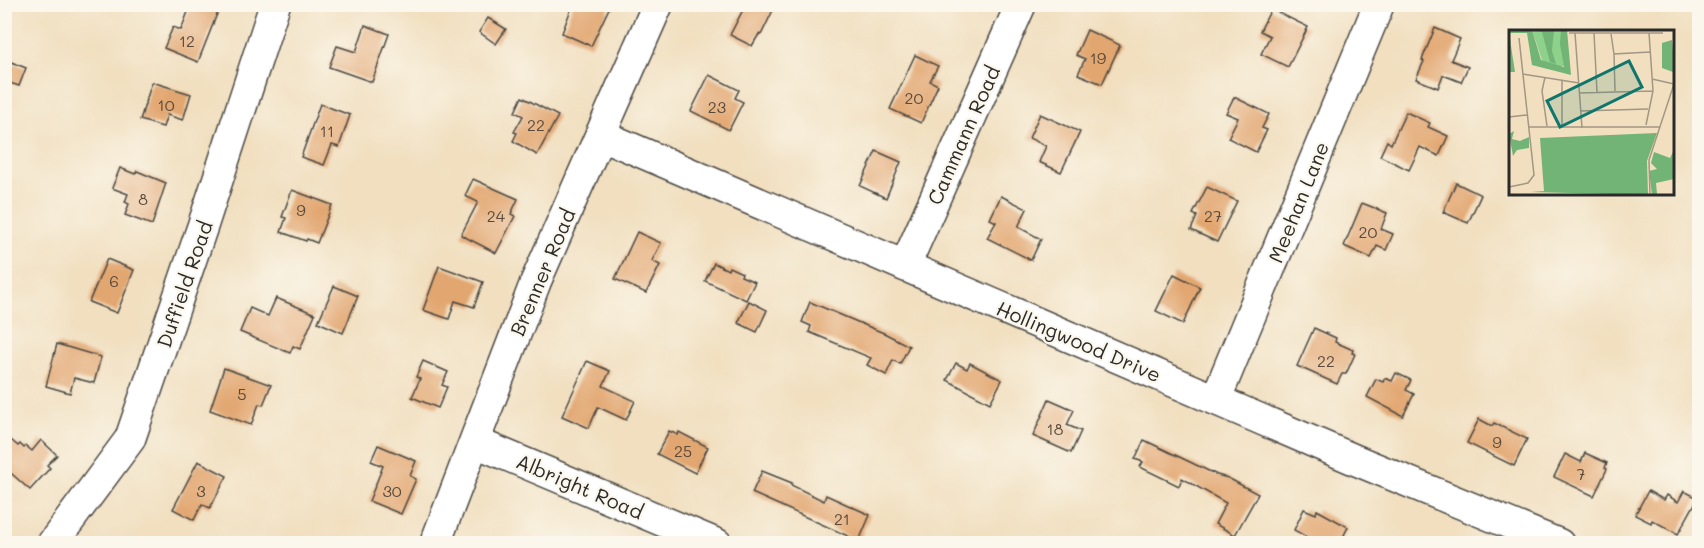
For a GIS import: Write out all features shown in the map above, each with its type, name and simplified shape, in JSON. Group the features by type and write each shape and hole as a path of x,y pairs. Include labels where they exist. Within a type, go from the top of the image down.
{"street":[{"name":"Duffield Road","path":"52,543 130,439 204,225 275,4"},
{"name":"Brenner Road","path":"435,543 536,281 658,4"},
{"name":"Cammann Road","path":"905,266 1021,4"},
{"name":"Meehan Lane","path":"1216,399 1378,4"},
{"name":"Hollingwood Drive","path":"601,135 1353,459 1559,543"},
{"name":"Albright Road","path":"475,442 717,543"}],"building":[{"path":"191,4 221,4 198,62 164,48 173,27 181,30"},
{"path":"573,4 611,4 591,46 562,33"},
{"path":"746,4 776,4 761,35 759,34 752,46 730,35"},
{"path":"1271,9 1308,27 1288,67 1261,54 1270,36 1260,31"},
{"path":"488,18 506,29 496,44 479,32"},
{"path":"365,25 389,34 372,82 329,67 337,46 356,52"},
{"path":"1435,28 1460,39 1451,60 1468,67 1461,82 1443,75 1438,88 1416,79"},
{"path":"1087,30 1120,45 1102,84 1078,74 1085,59 1076,55"},
{"path":"915,55 938,66 930,81 938,85 921,123 890,109"},
{"path":"4,59 26,68 19,86 4,81"},
{"path":"709,75 739,90 735,98 743,102 729,130 691,111"},
{"path":"152,82 191,94 183,120 167,115 163,127 140,120"},
{"path":"522,97 558,116 537,155 513,141 517,133 514,132 523,116 515,112"},
{"path":"1234,97 1269,114 1262,128 1267,130 1256,152 1228,138 1238,118 1226,113"},
{"path":"320,104 350,115 339,147 332,145 324,165 301,157"},
{"path":"1406,112 1430,123 1428,127 1448,136 1439,156 1420,147 1409,170 1380,156 1387,141 1391,144"},
{"path":"1040,114 1080,132 1061,172 1039,162 1046,146 1029,138"},
{"path":"876,151 901,162 886,198 860,186"},
{"path":"120,168 135,174 137,171 166,183 152,225 125,215 129,204 125,202 128,194 112,188"},
{"path":"473,179 518,199 511,214 515,216 496,253 461,235 478,202 465,196"},
{"path":"1456,183 1481,195 1468,223 1443,212"},
{"path":"1207,187 1237,201 1217,242 1191,230 1197,216 1193,214"},
{"path":"292,190 332,205 317,243 281,232 286,218 282,217"},
{"path":"1001,196 1027,209 1018,227 1041,239 1031,260 987,238 996,222 990,219"},
{"path":"1362,203 1387,213 1381,229 1393,234 1386,250 1377,246 1371,258 1344,246"},
{"path":"637,232 661,243 652,261 660,265 646,293 615,279"},
{"path":"107,259 134,270 117,313 89,302"},
{"path":"714,263 728,270 729,267 742,273 741,276 755,282 746,300 705,281"},
{"path":"439,266 483,282 474,307 455,301 449,319 423,310"},
{"path":"1174,274 1200,287 1183,324 1156,311"},
{"path":"334,286 358,296 343,333 318,322"},
{"path":"276,298 315,314 300,349 293,346 290,353 240,332 250,308 268,316"},
{"path":"749,301 767,310 757,332 738,323"},
{"path":"810,302 909,346 900,364 893,360 886,375 867,365 871,358 809,332 811,326 802,322"},
{"path":"1314,328 1336,338 1335,342 1353,350 1352,353 1355,354 1346,374 1342,374 1337,384 1297,366"},
{"path":"57,344 101,357 94,383 74,378 70,393 46,386"},
{"path":"423,361 448,372 442,385 447,387 438,408 412,397 420,379 416,377"},
{"path":"587,361 610,371 603,386 635,401 626,420 598,407 589,428 562,416"},
{"path":"956,363 967,369 970,363 1002,380 990,403 947,380"},
{"path":"224,368 271,385 263,405 259,404 251,425 210,410"},
{"path":"1396,373 1411,380 1406,390 1414,394 1403,416 1367,397 1376,379 1383,382 1385,378 1392,381"},
{"path":"1049,399 1074,410 1067,425 1081,431 1071,453 1033,436"},
{"path":"1479,419 1492,426 1494,423 1527,439 1514,466 1467,443"},
{"path":"669,431 678,435 679,432 708,447 695,473 657,454"},
{"path":"4,434 18,446 20,444 24,448 26,446 32,451 41,440 57,455 47,465 50,468 30,490 4,467"},
{"path":"1144,440 1258,494 1235,535 1215,524 1226,503 1182,478 1179,486 1140,467 1143,462 1135,459"},
{"path":"378,445 416,461 410,476 416,479 401,514 369,501 383,466 371,461"},
{"path":"1585,453 1607,463 1605,468 1607,469 1594,496 1554,477 1565,454 1581,462"},
{"path":"198,461 227,476 210,508 202,504 194,520 173,509"},
{"path":"762,471 792,483 791,485 824,501 826,495 870,515 859,541 752,493"},
{"path":"1648,491 1664,500 1667,495 1678,502 1684,491 1698,498 1678,534 1652,520 1651,523 1635,515"},
{"path":"1304,509 1316,514 1317,510 1348,527 1340,543 1304,543 1307,537 1294,530"}]}
